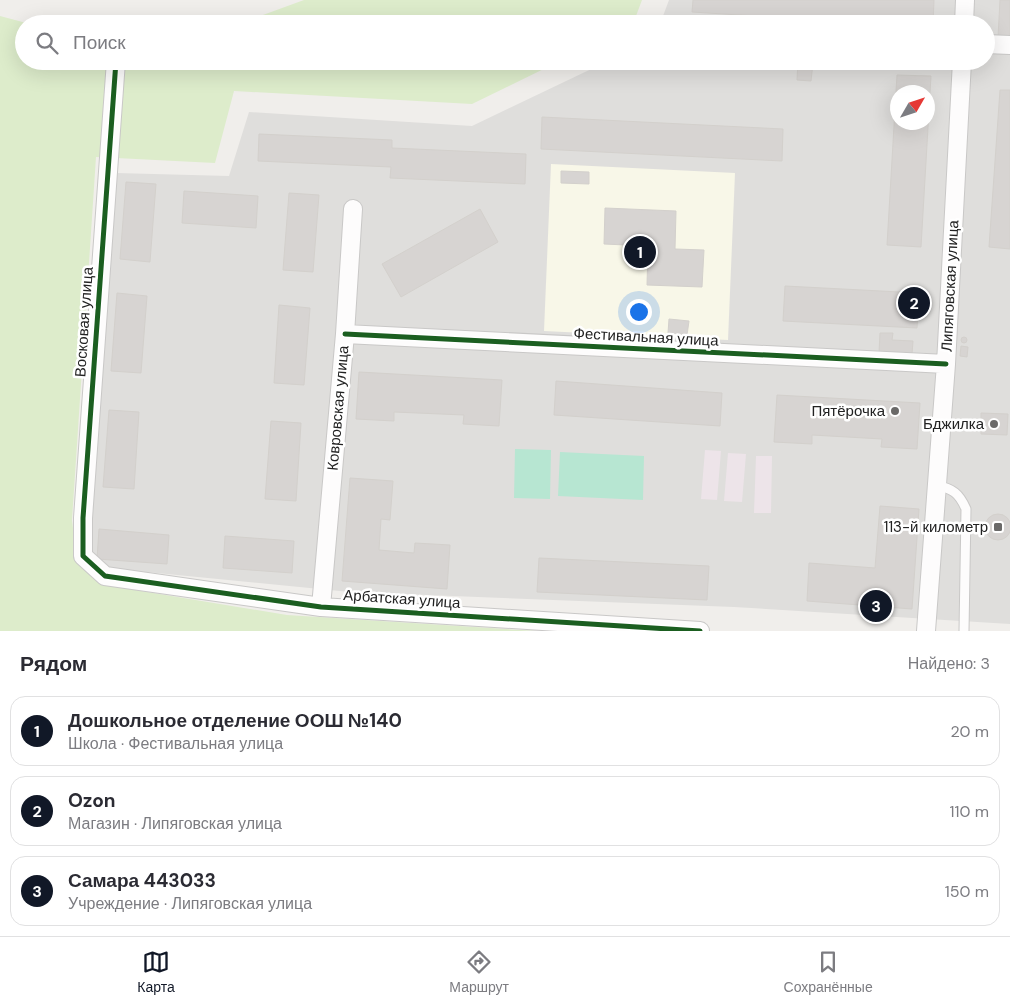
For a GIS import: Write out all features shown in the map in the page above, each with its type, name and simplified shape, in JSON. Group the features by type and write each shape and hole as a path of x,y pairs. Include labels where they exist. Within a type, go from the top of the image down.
{"street":[{"path":"964,15 965,0"},
{"path":"995,44 1010,45"},
{"name":"Восковая улица","path":"105,576 83,556 83,518 115,70"},
{"name":"Липяговская улица","path":"926,631 946,364 962,70"},
{"name":"Ковровская улица","path":"321,607 345,334 353,209"},
{"name":"Фестивальная улица","path":"345,334 946,364"},
{"name":"Арбатская улица","path":"105,576 321,607 700,631"}],"lane":[{"path":"936,485 952,489 961,496 966,510 964,631"}],"shaded area":[{"path":"669,0 1010,0 1010,624 734,607 350,592 106,568 89,554 116,173 229,176 249,112 472,126 589,70 995,70 995,15 663,15"},
{"path":"551,164 735,173 728,340 544,331"},
{"path":"705,450 721,451 717,500 701,499"},
{"path":"728,453 746,454 742,502 724,501"},
{"path":"756,456 772,456 771,513 754,513"}],"green space":[{"path":"304,0 642,0 636,15 263,15"},
{"path":"0,16 15,20 15,70 542,70 472,104 234,91 215,163 96,157 72,520 77,561 105,585 287,615 537,631 0,631"},
{"path":"515,449 551,450 550,499 514,498"},
{"path":"560,452 644,456 643,500 558,496"}],"building":[{"path":"693,0 934,0 933,15 739,15 692,12"},
{"path":"1000,0 1010,0 1010,38 998,37"},
{"path":"798,70 812,70 811,81 797,80"},
{"path":"897,75 931,76 930,85 896,85"},
{"path":"1000,90 1010,90 1010,249 989,247"},
{"path":"542,117 783,129 782,161 541,149"},
{"path":"894,130 928,130 921,247 887,245"},
{"path":"259,134 392,140 392,148 526,154 525,184 390,178 391,167 258,161"},
{"path":"561,171 589,172 589,184 561,183"},
{"path":"126,182 156,184 150,262 120,259"},
{"path":"184,191 258,196 256,228 182,223"},
{"path":"289,193 319,195 313,272 283,270"},
{"path":"605,208 676,211 675,249 704,250 702,287 647,285 648,246 604,244"},
{"path":"480,209 498,242 401,297 382,264"},
{"path":"785,286 919,293 917,328 783,321"},
{"path":"117,293 147,296 141,373 111,371"},
{"path":"279,305 310,308 304,385 274,383"},
{"path":"669,319 689,321 687,335 668,333"},
{"path":"880,333 893,333 892,340 913,341 912,354 879,353"},
{"path":"964,337 967,340 964,343 961,340"},
{"path":"961,346 968,347 967,357 960,356"},
{"path":"359,372 502,380 499,426 463,424 464,415 394,412 394,421 356,419"},
{"path":"556,381 722,393 720,426 554,415"},
{"path":"777,395 920,403 917,449 881,447 882,439 812,435 812,444 774,442"},
{"path":"109,410 139,412 134,489 103,487"},
{"name":"Бджилка","path":"981,413 1008,414 1007,435 981,434"},
{"path":"271,421 301,423 296,501 265,499"},
{"path":"350,478 393,481 390,520 381,519 379,550 414,553 415,543 450,545 447,589 342,581"},
{"path":"880,506 919,509 912,609 807,601 809,563 875,568"},
{"path":"998,514 1007,518 1011,527 1007,536 998,540 989,536 985,527 989,518"},
{"path":"99,529 169,535 167,564 97,559"},
{"path":"225,536 294,541 292,573 223,568"},
{"path":"539,558 709,566 707,600 537,592"}],"cycle path":[{"path":"115,70 83,518 83,556 105,576 321,607 700,631"},
{"path":"345,334 946,364"}],"place":[{"name":"Дошкольное отделение ООШ №140","path":"640,252"},
{"name":"Ozon","path":"914,303"},
{"name":"Пятёрочка","path":"895,411"},
{"name":"Бджилка","path":"994,424"},
{"name":"113-й километр","path":"998,527"},
{"name":"Самара 443033","path":"876,606"}]}
